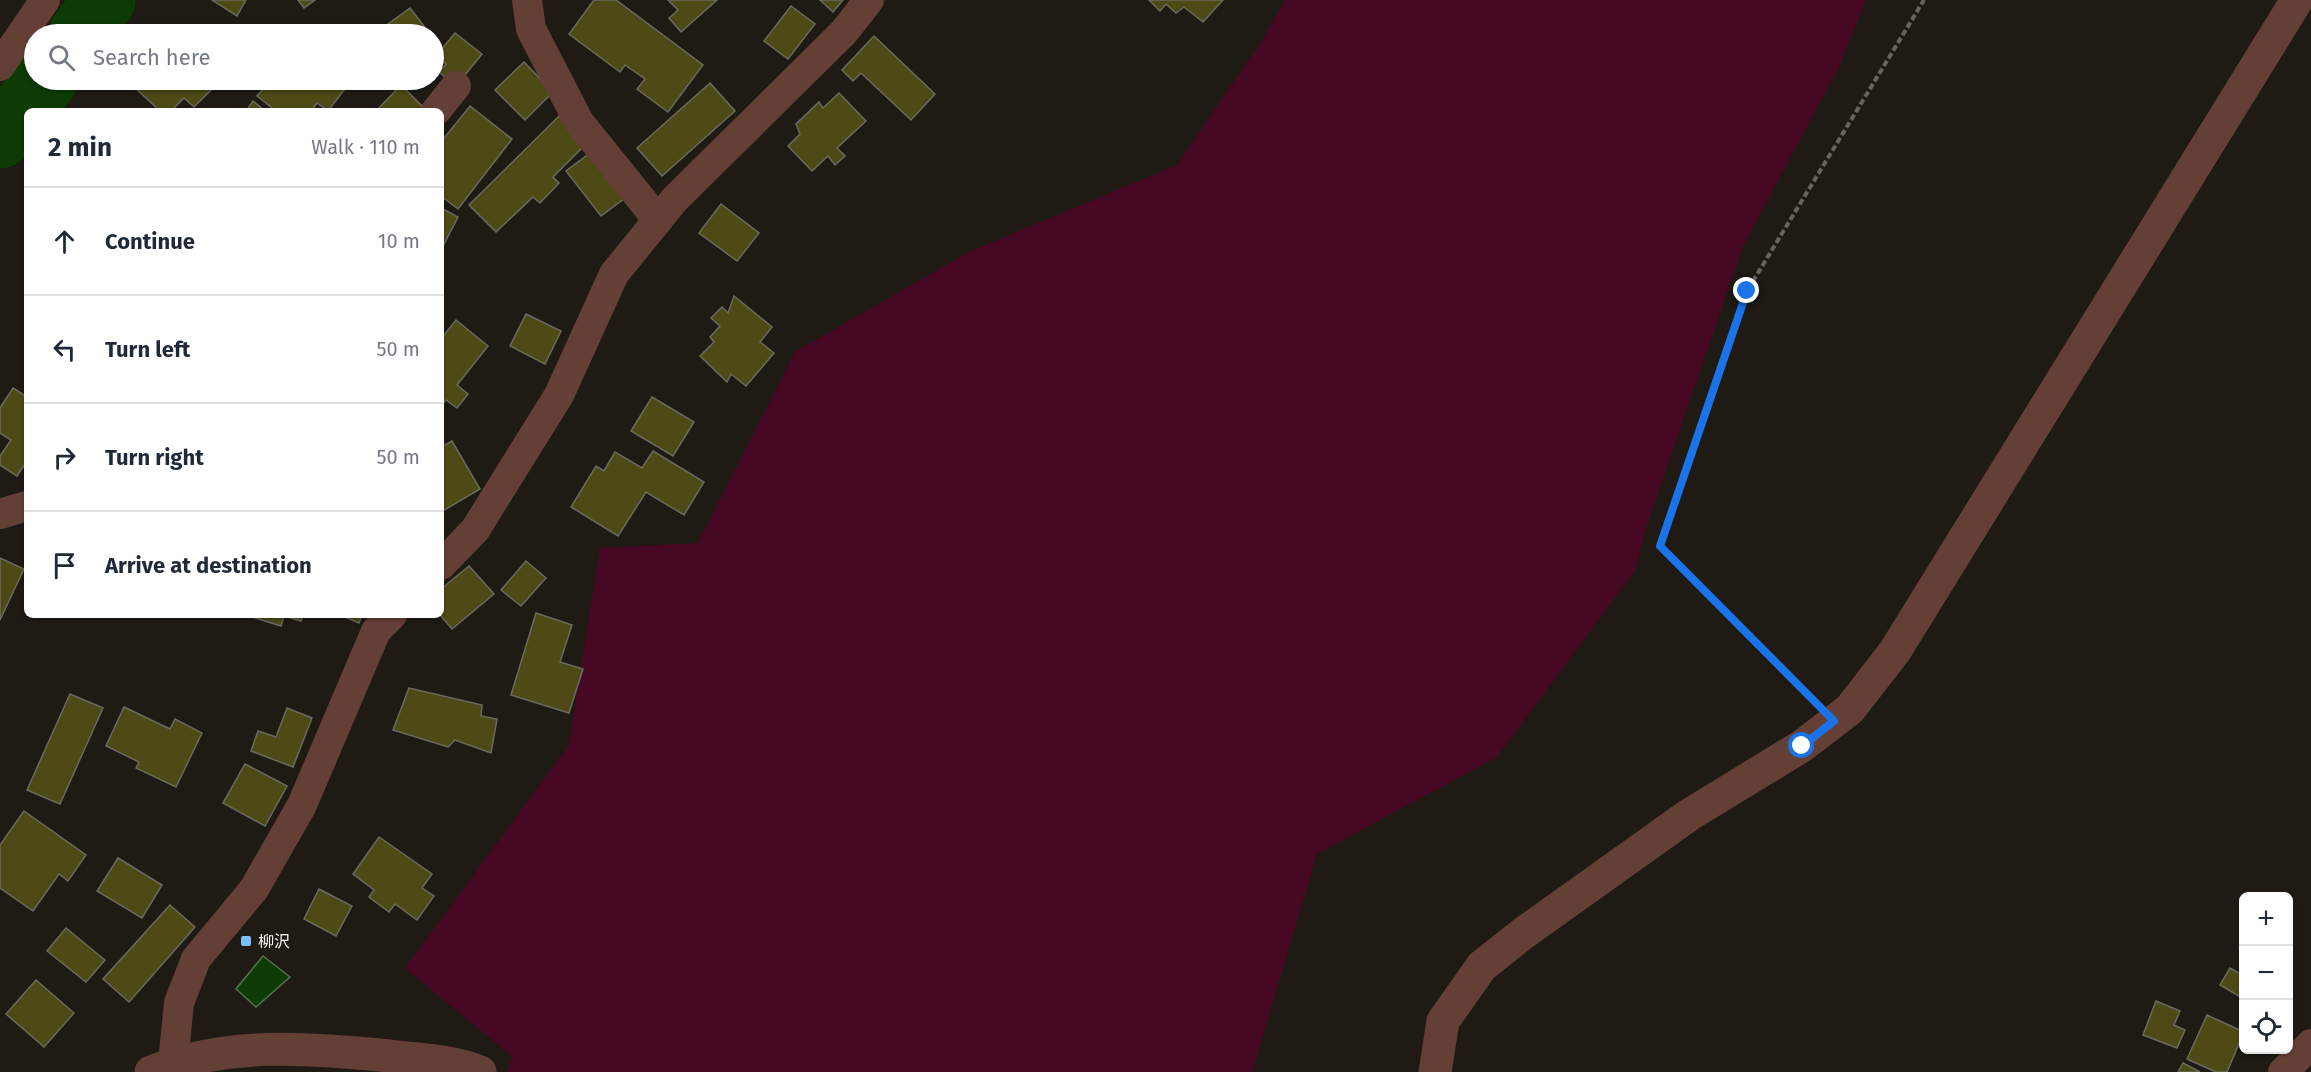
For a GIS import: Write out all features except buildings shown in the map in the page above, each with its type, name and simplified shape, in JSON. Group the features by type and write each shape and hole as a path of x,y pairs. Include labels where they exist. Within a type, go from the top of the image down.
{"street":[{"path":"29,24 45,0"},
{"path":"527,0 531,29 579,122 658,220"},
{"path":"444,562 475,530 559,395 614,274 675,199 844,32 869,0"},
{"path":"1435,1072 1443,1021 1482,966 1525,932 1689,815 1802,746 1850,709 1895,651 2297,0"},
{"path":"0,66 24,31"},
{"path":"438,108 456,86"},
{"path":"0,514 24,507"},
{"path":"389,618 376,631 302,805 254,889 196,959 178,1004 162,1067 266,1048 340,1051 447,1062 480,1072"},
{"path":"2283,1072 2311,1044"}],"path":[{"path":"1834,721 1660,546 1747,291 1924,0"}],"shaded area":[{"path":"1285,0 1866,0 1838,69 1743,246 1648,522 1635,571 1497,757 1317,854 1252,1072 507,1072 513,1057 405,968 569,745 600,548 698,543 795,352 969,252 1177,165 1263,39"},
{"path":"263,956 290,977 256,1007 236,989"}],"waterway":[{"path":"87,24 104,0"},
{"path":"0,137 38,90"}],"place":[{"name":"柳沢","path":"246,941"}],"route":[{"path":"1747,291 1660,546 1834,721 1802,746"}]}
